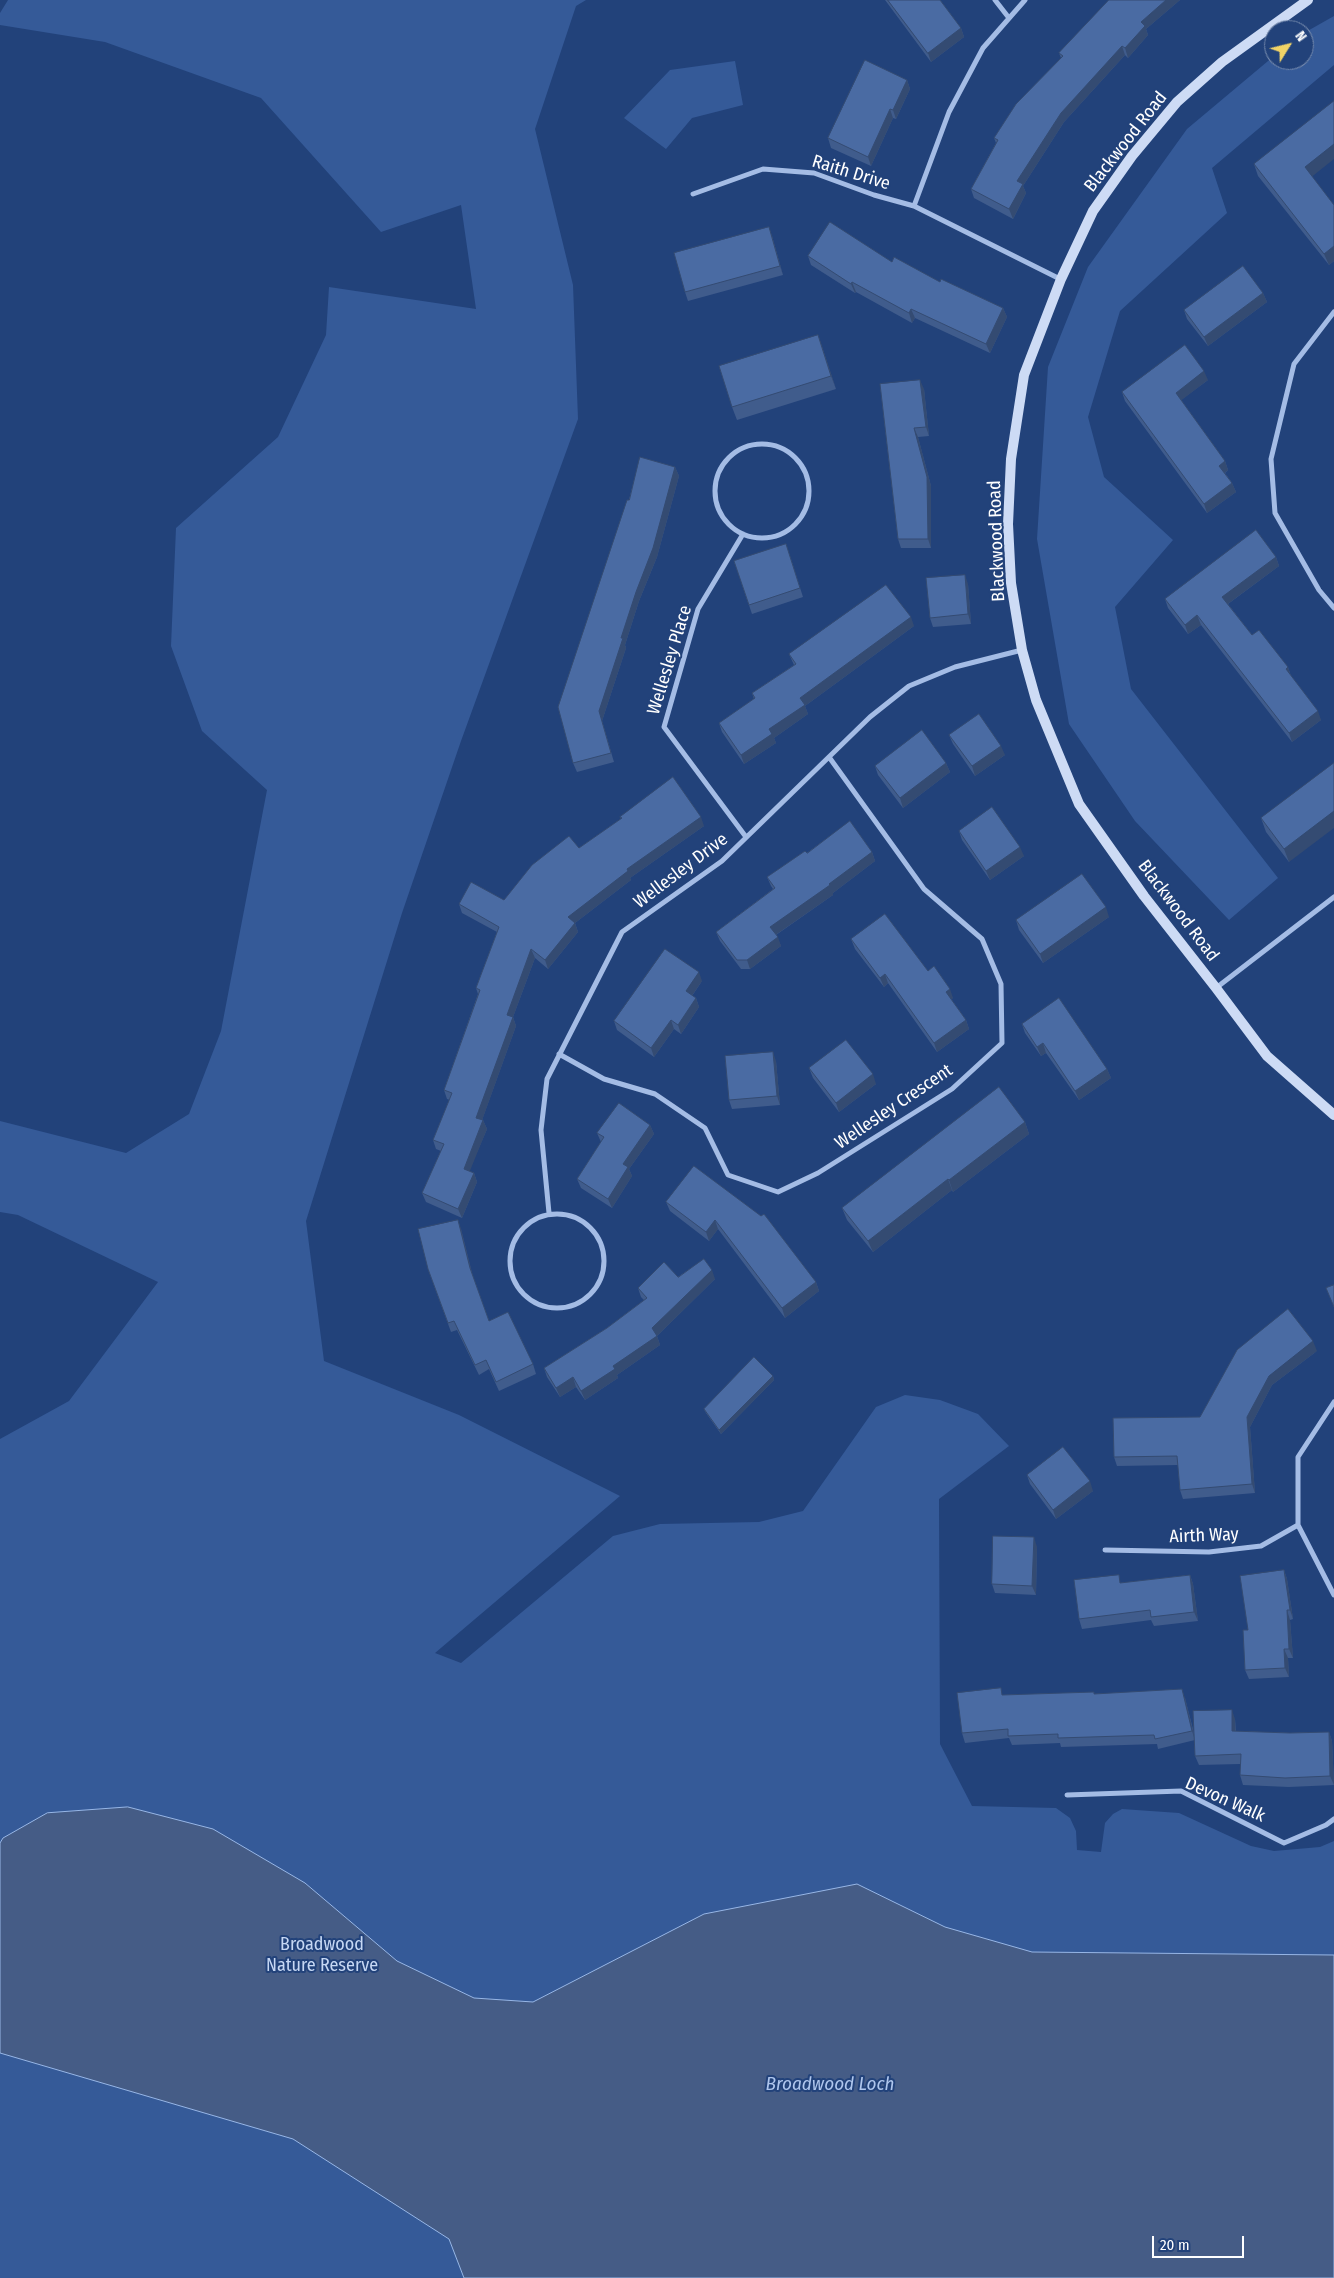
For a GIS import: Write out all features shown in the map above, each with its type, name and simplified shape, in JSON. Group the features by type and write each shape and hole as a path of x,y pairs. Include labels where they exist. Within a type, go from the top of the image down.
{"street":[{"path":"995,0 1009,18"},
{"path":"914,206 949,112 983,48 1025,0"},
{"name":"Blackwood Road","path":"1308,0 1222,62 1177,102 1132,156 1093,211 1061,279 1024,375 1010,459 1008,524 1011,583 1022,650 1036,700 1079,804 1144,896 1267,1056 1334,1115"},
{"name":"Raith Drive","path":"693,194 763,169 814,173 874,195 914,206 1061,279"},
{"path":"1334,312 1294,364 1272,459 1275,513 1319,590 1334,608"},
{"path":"765,444 781,448 793,456 803,467 808,481 809,496 805,510 798,522 786,532 772,537 757,538 743,534 729,525 720,511 715,496 717,480 723,465 734,453 749,446 765,444"},
{"name":"Wellesley Place","path":"743,534 698,609 664,726 746,837"},
{"name":"Wellesley Drive","path":"549,1213 541,1130 547,1079 622,932 722,861 870,717 910,686 955,667 1022,650"},
{"name":"Wellesley Crescent","path":"559,1054 604,1079 656,1094 705,1128 728,1175 778,1192 818,1173 952,1089 1002,1043 1001,984 982,939 924,889 829,756"},
{"path":"1216,988 1334,896"},
{"path":"549,1213 574,1215 594,1230 604,1253 602,1278 587,1298 564,1308 539,1306 519,1291 509,1268 511,1243 526,1223 549,1213"},
{"path":"1334,1402 1298,1457 1298,1525 1334,1595"},
{"name":"Airth Way","path":"1105,1550 1209,1552 1261,1546 1298,1525"},
{"name":"Devon Walk","path":"1067,1795 1181,1791 1284,1843 1326,1825 1334,1819"}],"green space":[{"name":"Broadwood Nature Reserve","path":"8,0 586,0 576,6 535,129 573,285 578,419 461,741 402,913 306,1221 324,1361 459,1415 620,1496 435,1653 461,1663 613,1536 660,1524 759,1522 803,1511 876,1407 905,1395 940,1400 978,1414 1009,1446 939,1499 940,1744 972,1806 1056,1808 1070,1818 1076,1831 1077,1850 1101,1852 1105,1823 1113,1814 1122,1809 1179,1813 1251,1846 1274,1851 1320,1847 1334,1841 1334,2278 0,2278 0,1439 69,1401 158,1282 18,1215 0,1212 0,1121 126,1153 189,1114 221,1031 267,790 202,731 171,646 176,528 278,437 326,335 329,287 476,309 461,205 381,232 261,98 105,42 0,25 0,13"},
{"path":"1334,16 1334,65 1212,168 1227,213 1120,311 1088,417 1104,477 1173,540 1115,607 1131,689 1278,878 1229,920 1135,821 1069,724 1037,539 1048,367 1088,267 1187,129 1264,64 1264,70 1314,70 1314,27"},
{"path":"735,61 743,105 692,118 666,149 624,118 670,70"}],"water":[{"name":"Broadwood Loch","path":"128,1807 213,1829 305,1883 397,1961 474,1998 533,2002 704,1914 857,1884 945,1927 1032,1952 1334,1955 1334,2278 464,2278 449,2239 293,2139 0,2053 0,1843 3,1838 47,1813"}],"building":[{"path":"888,0 940,0 961,28 928,53"},
{"path":"1109,0 1166,0 1141,22 1145,26 1125,48 1122,46 1061,113 1017,181 1023,184 1009,209 971,189 998,140 994,138 1016,104 1063,56 1059,53"},
{"path":"865,60 907,80 893,110 890,109 868,157 828,138"},
{"path":"1334,101 1334,144 1305,167 1334,205 1334,246 1324,254 1254,164"},
{"path":"830,222 892,262 894,257 940,282 941,279 1003,308 986,344 911,309 909,313 852,282 851,284 808,256"},
{"path":"769,227 780,266 685,292 674,253"},
{"path":"1243,266 1263,293 1204,337 1184,310"},
{"path":"818,335 831,376 732,407 719,366"},
{"path":"1185,345 1204,371 1176,393 1225,461 1219,466 1232,483 1204,504 1122,392"},
{"path":"920,380 926,427 914,428 927,477 928,539 898,539 880,384"},
{"path":"640,457 675,467 653,548 636,592 599,711 611,753 573,763 558,707 627,500 629,500"},
{"path":"1256,530 1276,557 1222,597 1252,635 1259,630 1288,667 1286,669 1318,711 1289,733 1197,615 1185,625 1165,599"},
{"path":"786,544 800,588 749,605 734,561"},
{"path":"965,575 968,614 930,618 926,578"},
{"path":"886,585 911,617 800,698 805,705 769,729 772,734 741,755 719,723 755,698 752,693 796,664 789,654"},
{"path":"979,714 1001,746 972,766 949,735"},
{"path":"922,730 946,763 900,798 875,766"},
{"path":"1334,763 1334,811 1284,849 1261,818"},
{"path":"673,777 701,817 627,869 628,871 568,917 575,923 545,960 531,949 507,1015 513,1017 476,1118 483,1120 464,1169 474,1173 458,1209 422,1193 444,1144 433,1140 452,1093 444,1090 480,990 476,988 499,927 459,904 471,882 504,900 532,865 569,836 579,848 622,818 620,817"},
{"path":"992,807 1020,847 986,871 959,831"},
{"path":"850,821 872,852 830,885 770,927 778,937 747,960 737,960 716,932 775,888 767,877 805,851 807,853"},
{"path":"1082,874 1106,907 1040,954 1016,920"},
{"path":"885,914 928,971 934,966 950,989 946,992 966,1020 934,1043 885,974 880,978 851,939"},
{"path":"665,949 699,972 686,991 696,998 678,1025 671,1020 651,1048 614,1021"},
{"path":"1059,998 1107,1069 1075,1091 1043,1043 1037,1047 1022,1024"},
{"path":"846,1040 873,1074 836,1103 809,1068"},
{"path":"773,1052 777,1096 729,1100 725,1056"},
{"path":"999,1087 1025,1122 868,1241 842,1208"},
{"path":"619,1103 650,1125 623,1164 628,1167 608,1199 577,1179 604,1137 597,1133"},
{"path":"694,1166 761,1216 764,1214 816,1282 782,1308 715,1220 706,1232 666,1202"},
{"path":"458,1220 470,1268 489,1321 508,1312 533,1364 496,1382 486,1360 475,1365 454,1321 448,1323 428,1269 418,1229"},
{"path":"704,1259 712,1270 652,1328 657,1336 613,1366 615,1369 581,1391 573,1377 556,1388 544,1368 607,1328 647,1298 638,1288 664,1262 678,1277"},
{"path":"1334,1285 1334,1307 1326,1288"},
{"path":"1288,1309 1313,1341 1269,1376 1247,1417 1252,1484 1180,1490 1177,1456 1114,1457 1113,1418 1200,1417 1237,1350"},
{"path":"754,1357 773,1376 719,1430 704,1409"},
{"path":"1063,1447 1090,1481 1053,1510 1027,1475"},
{"path":"993,1536 1034,1537 1032,1586 992,1584"},
{"path":"1284,1570 1290,1610 1287,1610 1289,1649 1284,1649 1285,1668 1245,1670 1243,1630 1248,1630 1240,1576"},
{"path":"1119,1575 1120,1583 1190,1575 1194,1612 1151,1617 1150,1610 1079,1619 1074,1580"},
{"path":"1001,1688 1002,1695 1094,1692 1094,1694 1182,1689 1192,1731 1155,1739 1154,1735 1058,1738 1058,1734 1008,1736 1008,1729 962,1733 957,1693"},
{"path":"1232,1710 1232,1731 1329,1732 1330,1776 1285,1778 1240,1775 1241,1754 1195,1756 1193,1711"}]}
